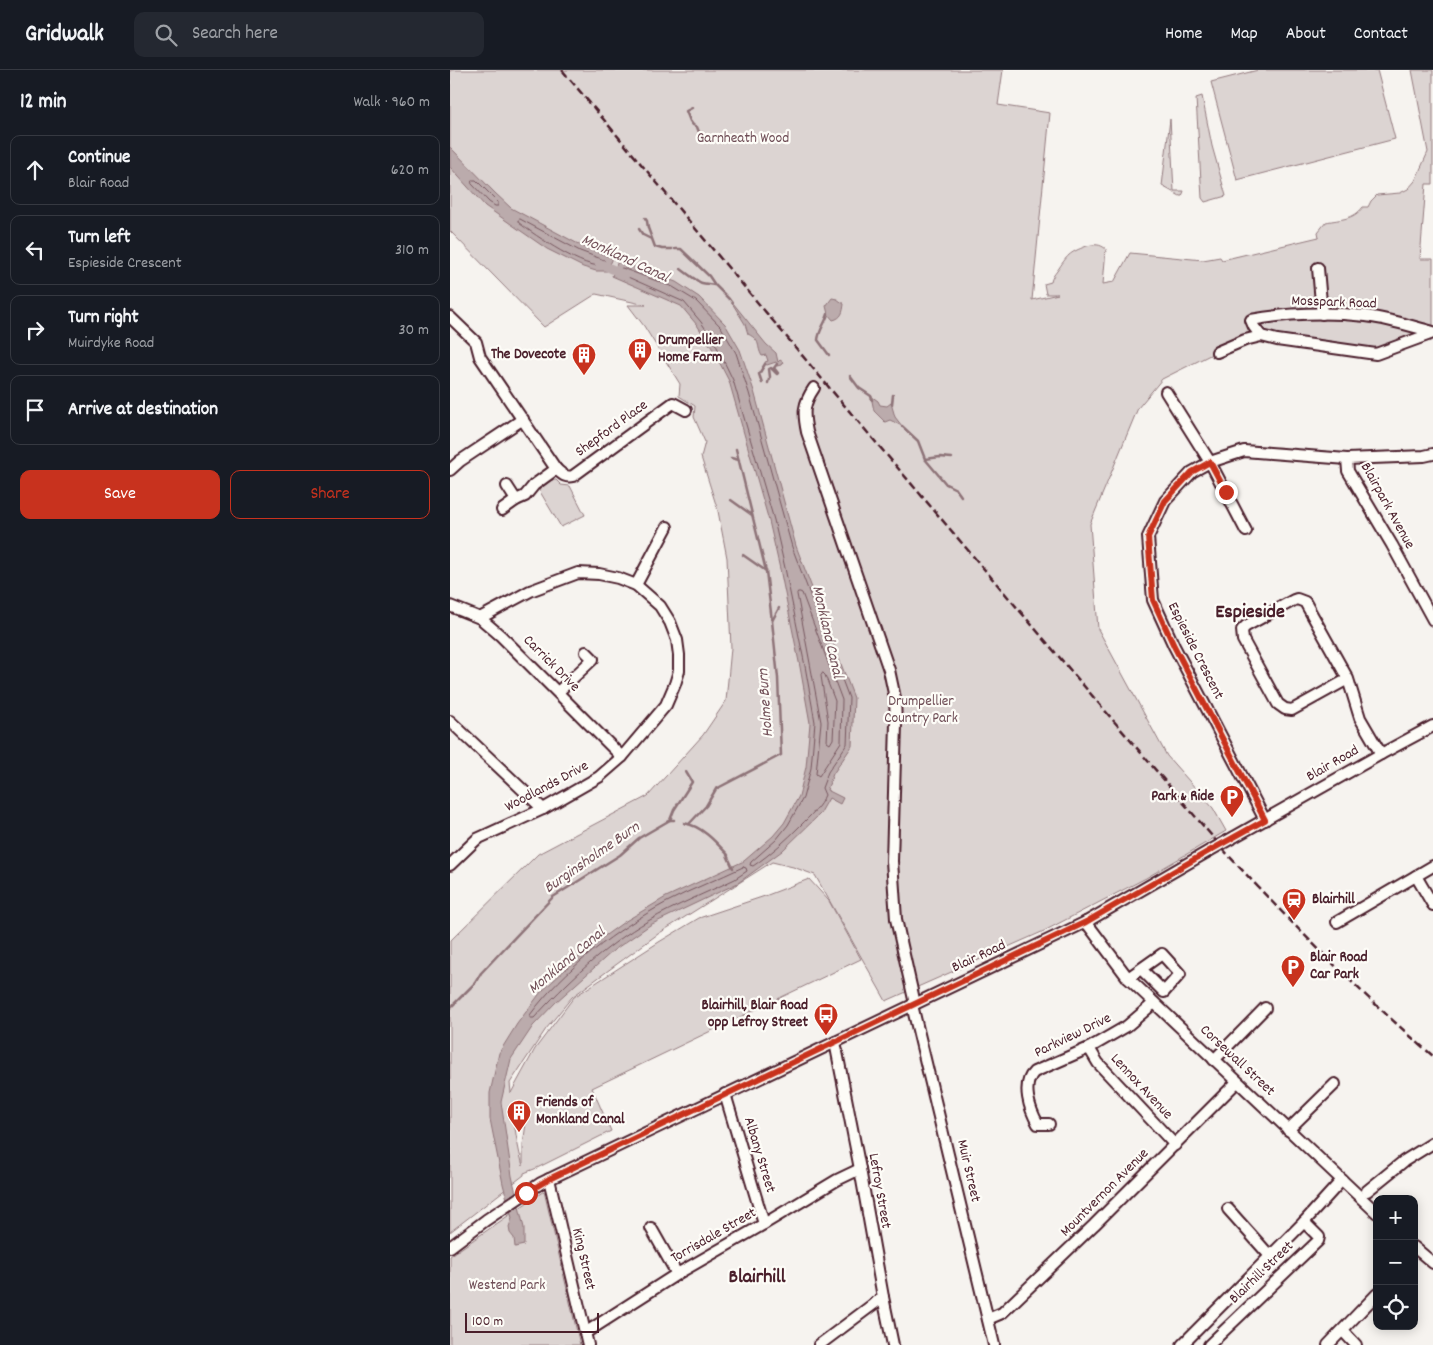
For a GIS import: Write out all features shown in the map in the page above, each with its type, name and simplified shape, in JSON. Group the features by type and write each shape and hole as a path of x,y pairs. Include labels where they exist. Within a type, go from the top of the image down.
{"street":[{"path":"1318,268 1322,314"},
{"name":"Mosspark Road","path":"1261,336 1251,320 1268,317 1322,314 1368,317 1399,322 1433,333"},
{"path":"450,317 476,342 480,357 556,469 534,485 525,496 502,510"},
{"name":"Mosspark Road","path":"1217,352 1245,340 1261,336 1376,354 1433,333"},
{"name":"Muir Street","path":"814,388 804,410 807,432 889,670 895,698 892,861 896,919 913,1004 994,1345"},
{"path":"1166,392 1210,462 1246,531"},
{"name":"Shepford Place","path":"556,469 563,475 573,476 673,403 686,410"},
{"path":"450,470 523,419"},
{"name":"Espieside Crescent","path":"1265,820 1174,646 1153,600 1148,537 1165,501 1192,472 1210,462 1244,451 1347,459 1433,454"},
{"name":"Blairpark Avenue","path":"1347,459 1348,471 1392,545 1433,620"},
{"path":"507,486 516,500"},
{"path":"636,585 667,527"},
{"name":"Woodlands Drive","path":"450,865 476,839 543,809 599,777 622,757 666,706 679,671 677,640 670,622 660,606 636,585 599,574 578,573 530,591 480,618"},
{"path":"1348,679 1292,710 1285,709 1278,704 1242,640 1242,630 1294,600 1302,601 1348,679 1360,718 1380,754"},
{"name":"Carrick Drive","path":"450,606 480,618 501,636 622,757"},
{"path":"558,692 593,658"},
{"path":"450,721 543,809"},
{"name":"Blair Road","path":"450,1247 486,1220 549,1179 1086,922 1380,754 1433,726"},
{"path":"1337,922 1433,866"},
{"path":"1416,876 1433,905"},
{"name":"Corsewall Street","path":"1086,922 1128,978 1373,1209"},
{"path":"1128,978 1140,969"},
{"name":"Parkview Drive","path":"1049,1124 1038,1124 1035,1118 1026,1089 1030,1076 1034,1072 1089,1048 1127,1026 1154,1003"},
{"path":"1214,1060 1264,1008"},
{"name":"Lefroy Street","path":"835,1042 893,1345"},
{"name":"Lennox Avenue","path":"1089,1048 1098,1063 1175,1145"},
{"name":"Mountvernon Avenue","path":"988,1319 1002,1313 1238,1082"},
{"path":"1288,1130 1335,1084"},
{"name":"Albany Street","path":"725,1094 764,1224"},
{"path":"1367,1191 1404,1161 1433,1143"},
{"name":"Torrisdale Street","path":"585,1333 677,1274 837,1180 860,1169"},
{"name":"King Street","path":"549,1179 588,1345"},
{"name":"Blairhill Street","path":"1182,1345 1304,1222 1342,1180"},
{"path":"1228,1209 1270,1256"},
{"name":"Blairhill Street","path":"1209,1345 1318,1241 1319,1237 1304,1222"},
{"path":"652,1228 677,1274"},
{"path":"1418,1252 1433,1263"},
{"path":"819,1345 883,1298"},
{"path":"1328,1345 1373,1298"},
{"path":"1343,1331 1356,1345"}],"green space":[{"name":"Drumpellier Country Park","path":"450,70 1003,70 998,105 1050,113 1032,300 1058,294 1046,294 1044,284 1051,282 1069,255 1087,246 1097,245 1106,249 1103,284 1114,282 1130,253 1203,260 1220,257 1222,260 1319,237 1318,232 1326,222 1351,217 1363,207 1368,207 1377,195 1400,193 1408,189 1415,181 1428,152 1412,70 1433,70 1433,184 1426,184 1420,259 1433,259 1433,334 1379,351 1244,338 1162,379 1138,408 1090,524 1098,629 1167,756 1213,808 1226,831 1146,878 1044,931 886,1001 815,875 772,862 658,934 572,997 546,1029 510,1083 511,1093 535,1049 574,997 699,918 809,879 829,901 861,959 592,1088 611,1131 524,1173 524,1175 450,1232 450,941 538,854 648,796 703,735 726,701 731,648 727,558 718,511 701,457 705,442 694,417 695,406 679,396 680,384 644,326 628,305 646,305 596,294 544,327 450,231","holes":["513,1113 527,1116 523,1145 523,1166"]},
{"path":"1258,70 1377,70 1395,139 1237,180 1211,82"},
{"path":"1202,96 1212,146 1226,196 1205,202 1202,198 1196,98"},
{"path":"1170,119 1174,191 1184,191 1182,196 1162,186"},
{"path":"551,480 556,480 561,485 570,486 585,515 561,527 539,490"},
{"name":"Westend Park","path":"544,1191 580,1345 450,1345 450,1256"}],"water":[{"path":"450,147 511,208 582,246 613,258 607,271 596,271 583,267 547,249 485,206 450,167"},
{"path":"618,261 676,282 699,297 725,324 740,350 754,391 796,546 854,698 852,746 833,774 827,790 843,798 840,804 829,798 820,814 782,851 738,883 650,925 614,950 556,1002 533,1026 511,1059 501,1102 512,1176 524,1228 524,1245 515,1247 514,1238 510,1233 509,1227 512,1218 490,1119 490,1093 499,1053 517,1024 541,992 592,945 624,922 666,897 744,861 773,836 784,823 799,796 806,767 810,723 800,667 769,521 729,381 712,348 697,325 681,306 612,276"},
{"path":"729,298 766,344 776,353 778,362 780,360 783,362 781,365 777,366 776,362 765,364 768,361 766,355 762,356 757,341 748,334 745,324"},
{"path":"832,298 844,304 842,314 833,320 828,314 826,306"},
{"path":"871,396 880,405 887,406 891,403 895,417 902,426 890,420 885,422 874,411"}],"waterway":[{"path":"692,108 686,111 690,121 702,133"},
{"path":"645,218 655,247 672,249"},
{"path":"639,229 643,235 651,239"},
{"path":"675,249 681,249 709,276 729,299"},
{"name":"Monkland Canal","path":"599,263 625,275"},
{"path":"681,269 700,282 714,285"},
{"path":"828,314 818,340 829,355"},
{"path":"762,383 759,374 765,364"},
{"path":"770,377 769,369 771,368 778,373 774,368 777,364"},
{"path":"850,376 859,388 871,396 872,400"},
{"path":"768,383 769,379"},
{"path":"892,404 893,395"},
{"path":"902,426 918,441 925,459 946,484 956,489 961,496"},
{"name":"Holme Burn","path":"736,449 766,571 772,621"},
{"name":"Holme Burn","path":"731,458 739,460"},
{"path":"925,459 952,458"},
{"path":"731,500 752,515"},
{"path":"743,555 766,571"},
{"name":"Holme Burn","path":"689,824 706,806 716,789 781,755 778,678 772,621 779,608"},
{"path":"670,820 674,810 692,782 686,772"},
{"name":"Burginsholme Burn","path":"450,1008 553,897 620,855 639,838 670,820 674,820"},
{"name":"Burginsholme Burn","path":"684,823 703,831 728,855"},
{"path":"727,855 733,868"}],"railway":[{"path":"562,70 827,385 1229,856 1328,959 1433,1056"}],"place":[{"name":"Drumpellier Home Farm","path":"640,371"},
{"name":"The Dovecote","path":"584,376"},
{"name":"Park & Ride","path":"1232,818"},
{"name":"Blairhill","path":"1294,921"},
{"name":"Blair Road Car Park","path":"1293,988"},
{"name":"Blairhill, Blair Road opp Lefroy Street","path":"826,1036"},
{"name":"Friends of Monkland Canal","path":"519,1133"}],"district":[{"name":"Espieside","path":"1250,613"},
{"name":"Blairhill","path":"757,1278"}],"route":[{"path":"526,1193 549,1179 1086,922 1265,820 1174,646 1153,600 1148,537 1165,501 1192,472 1210,462 1226,492"}],"park label":[{"name":"Garnheath Wood","path":"743,139"}]}
